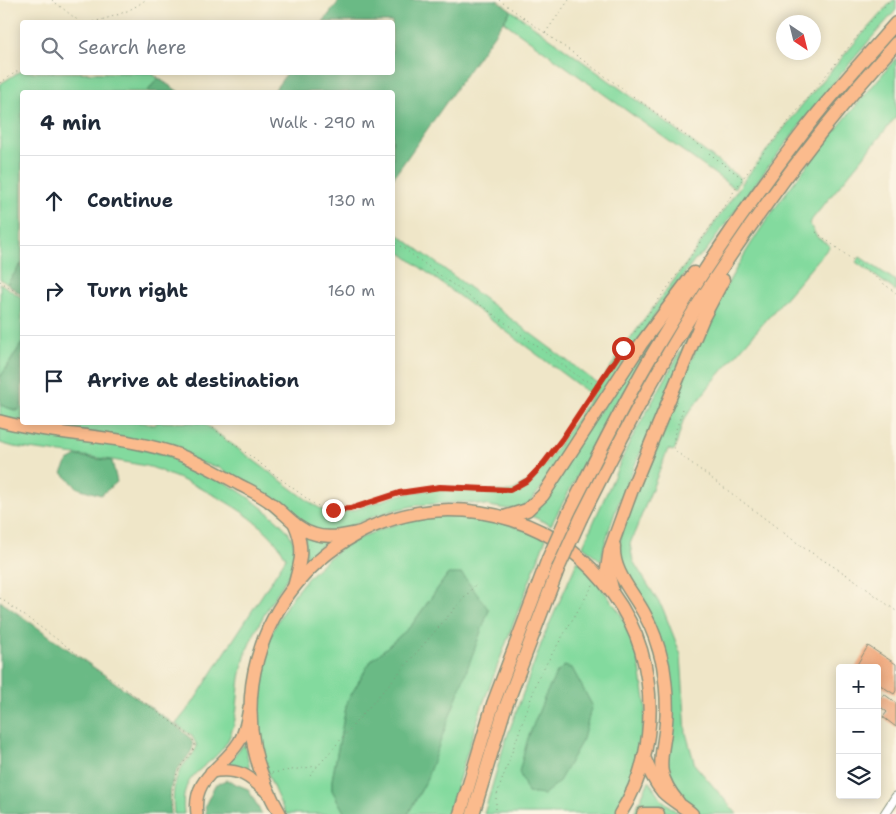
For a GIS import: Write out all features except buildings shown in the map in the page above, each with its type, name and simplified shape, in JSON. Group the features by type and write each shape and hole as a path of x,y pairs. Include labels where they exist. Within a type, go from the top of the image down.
{"highway":[{"path":"473,814 504,711 558,569 575,515 608,434 655,350 715,254 772,172 847,78 896,23"},
{"path":"460,814 493,704 548,558 620,440 666,357 698,305 760,213 814,139 896,43"},
{"path":"614,595 607,563 634,484 703,318 727,273 754,232 760,213"},
{"path":"504,517 527,510 543,495 641,344 695,272 715,254"},
{"path":"280,814 269,794 262,775 253,739 251,702 255,668 266,634 282,604 294,585 323,556 359,532 392,519 424,512 456,510 504,517 519,522 548,536 575,554 598,575 614,595 635,632 647,673 650,715 644,757 631,794 620,814"},
{"path":"614,538 613,551 618,570 645,614 657,641 665,678 667,713 660,768 665,783 678,802"},
{"path":"644,757 659,788 692,814"},
{"path":"644,814 658,814"}],"main road":[{"path":"0,421 41,430 140,444 178,455 215,471 260,496 294,523 312,534 322,536 359,532"},
{"path":"294,523 300,540 302,554 294,585"},
{"path":"197,814 197,793 203,782 240,741 251,702"},
{"path":"212,772 224,769 248,775 269,794"}],"lane":[{"path":"885,814 896,797"}],"path":[{"path":"52,0 77,20"},
{"path":"101,20 116,16 145,0"},
{"path":"499,0 743,178"},
{"path":"545,33 569,0"},
{"path":"209,425 314,504 333,510 350,509 399,493 440,487 510,490 528,480 544,463 623,348 688,260 743,178 856,38 890,0"},
{"path":"0,83 20,69"},
{"path":"156,75 178,90"},
{"path":"816,232 896,293"},
{"path":"395,242 582,379 598,386"},
{"path":"0,281 20,295"},
{"path":"683,409 674,435 674,450 804,548 855,580 896,611"},
{"path":"496,814 496,797 540,676 598,575"},
{"path":"310,775 477,583"},
{"path":"0,598 192,737 195,746 193,752 183,763 173,786 171,797 173,814"},
{"path":"262,775 318,766"}],"green space":[{"path":"340,0 497,0 511,10 395,175 395,90 274,90 286,75 395,75 395,20 325,20"},
{"path":"893,0 896,0 896,10 822,98 706,251 696,259 663,303 539,491 529,503 519,508 507,509 465,502 418,505 375,516 333,533 308,530 218,467 34,425 206,425 314,505 323,510 333,512 351,511 399,495 440,488 510,492 529,481 546,464 624,347 689,260 745,179 802,105"},
{"path":"511,10 643,105 741,179 734,188 504,22"},
{"path":"896,58 896,117 809,223 817,237 830,246 711,384 683,421 675,449 673,451 668,449 630,544 633,561 663,609 681,655 686,733 695,765 737,814 698,814 674,790 665,774 669,687 623,573 619,552 622,526 703,333 732,276 749,247 788,190"},
{"path":"20,71 20,75 154,75 158,78 149,90 20,90 20,266 7,284 0,279 0,84"},
{"path":"158,78 176,90 149,90"},
{"path":"395,232 597,383 590,394 395,248"},
{"path":"860,257 896,281 896,291 856,262"},
{"path":"20,266 20,294 7,284"},
{"path":"0,283 20,297 20,346 0,378"},
{"path":"692,331 683,356 622,494 610,527 601,561 583,546 629,443"},
{"path":"646,345 651,348 601,431 551,525 527,514"},
{"path":"20,346 20,408 18,411 0,405 0,378"},
{"path":"0,405 17,411 20,407 20,422 0,417"},
{"path":"0,426 138,449 179,460 214,476 236,489 280,523 292,538 295,550 293,565 283,585 270,604 246,653 231,733 221,750 198,771 186,787 184,814 174,814 174,787 181,769 197,746 192,736 176,724 192,704 286,558 278,544 251,518 199,488 149,467 14,447 0,443"},
{"path":"77,456 112,461 117,482 101,495 78,488 62,473 68,461"},
{"path":"420,516 464,516 505,523 546,538 481,709 448,814 408,814 425,783 448,574 411,626 370,662 347,702 332,780 332,790 345,814 286,814 266,767 258,732 259,689 262,665 268,643 288,603 318,568 336,552 366,535"},
{"path":"305,535 327,541 306,558"},
{"path":"578,560 621,614 638,656 646,706 637,769 615,814 484,814 504,745 544,636"},
{"path":"448,574 462,574 489,610 425,783 408,814 345,814 332,790 332,780 347,702 370,662 411,626"},
{"path":"0,601 188,736 193,748 173,780 170,794 171,814 0,814"},
{"path":"564,666 572,668 592,705 583,739 558,783 543,795 528,793 519,772 528,738 556,674"},
{"path":"245,745 250,770 248,772 224,767"},
{"path":"226,780 248,789 262,814 206,814 205,806 215,785"},
{"path":"649,781 661,799 679,814 652,809 634,813"}],"route":[{"path":"333,510 350,509 399,493 440,487 510,490 528,480 563,438 623,348"}]}
